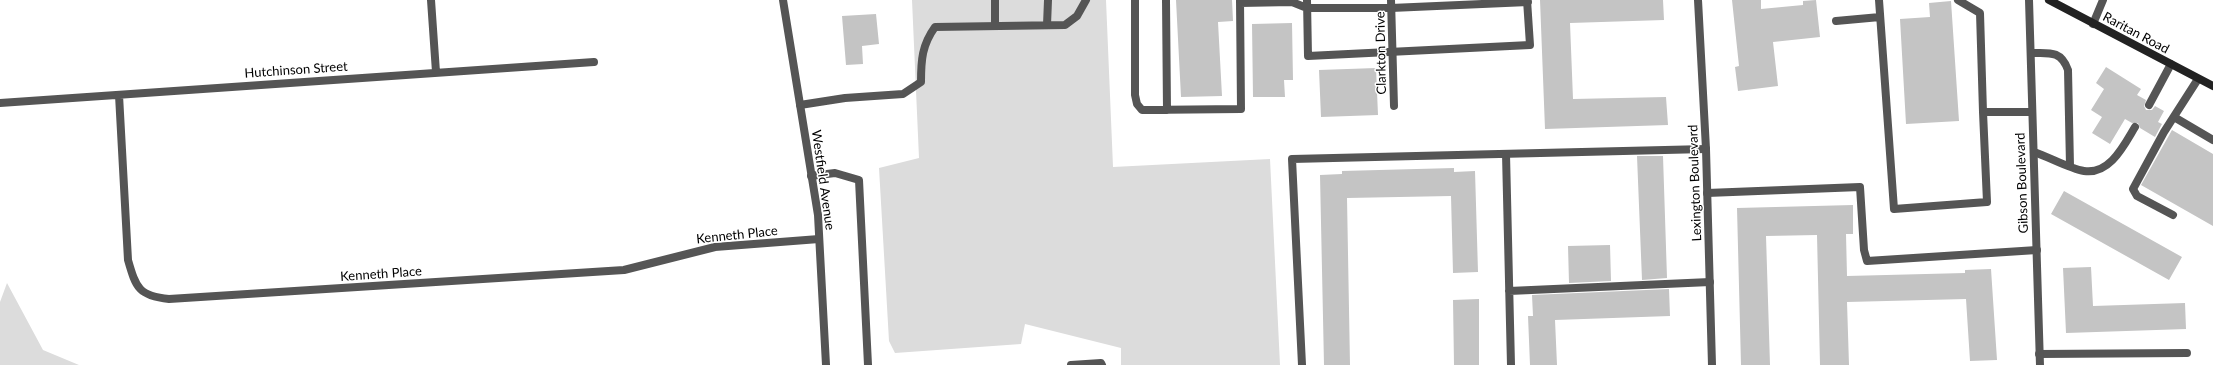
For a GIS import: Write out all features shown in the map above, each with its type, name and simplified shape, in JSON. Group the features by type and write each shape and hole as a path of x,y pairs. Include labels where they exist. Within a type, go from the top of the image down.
{"main road":[{"name":"Raritan Road","path":"2049,0 2213,86"}],"street":[{"path":"431,0 436,72"},
{"name":"Westfield Avenue","path":"782,0 811,176 819,239 826,365"},
{"path":"995,0 995,26"},
{"path":"1048,0 1048,25"},
{"path":"800,105 845,98 903,94 921,82 921,64 926,40 935,27 1065,25 1078,16 1086,0"},
{"path":"1135,0 1135,95 1137,104 1142,110 1241,109 1240,1 1292,2 1307,4 1528,1 1530,45 1393,53 1308,56 1307,4"},
{"path":"1166,0 1167,110"},
{"name":"Lexington Boulevard","path":"1698,0 1706,149 1712,365"},
{"path":"1878,0 1894,209 1987,202 1980,14 1958,0"},
{"name":"Gibson Boulevard","path":"2029,0 2040,365"},
{"path":"2093,24 2103,0"},
{"name":"Clarkton Drive","path":"1391,4 1394,106"},
{"path":"1836,21 1880,17"},
{"path":"2031,52 2051,53 2058,55 2064,61 2068,70 2070,166"},
{"name":"Hutchinson Street","path":"0,103 119,96 436,72 594,62"},
{"path":"2149,105 2171,64"},
{"path":"2173,215 2136,196 2133,189 2174,117 2198,79"},
{"name":"Kenneth Place","path":"119,96 128,260 134,280 141,290 151,298 169,299 624,270 715,247 819,239"},
{"path":"1983,112 2032,112"},
{"path":"2174,117 2213,140"},
{"path":"2034,152 2084,171 2095,170 2110,163 2135,127"},
{"path":"1302,365 1292,159 1706,149"},
{"path":"1506,154 1511,365"},
{"path":"811,176 835,173 859,180 868,365"},
{"path":"1707,193 1860,187 1864,250 1867,261 2036,250"},
{"path":"1509,291 1710,282"},
{"path":"2039,354 2186,354"},
{"path":"1071,365 1101,364"}],"shaded area":[{"path":"912,0 1106,0 1113,167 1270,159 1280,365 1121,365 1121,348 1025,324 1021,344 895,353 889,341 879,168 919,158"},
{"path":"7,283 43,350 79,365 0,365 0,302"}],"building":[{"path":"1176,0 1232,0 1233,21 1218,22 1222,96 1181,97"},
{"path":"1540,0 1663,0 1664,20 1570,23 1573,99 1666,97 1668,125 1545,129"},
{"path":"1732,0 1761,0 1761,9 1803,5 1803,1 1816,0 1820,37 1773,42 1778,86 1738,91 1735,67 1739,66"},
{"path":"1951,1 1959,121 1906,124 1900,19 1930,17 1929,3"},
{"path":"876,14 879,44 862,46 863,64 846,65 842,16"},
{"path":"1292,23 1293,80 1284,80 1285,97 1253,97 1252,24"},
{"path":"2106,67 2141,89 2137,95 2146,100 2144,106 2146,110 2152,110 2155,106 2164,111 2158,122 2162,124 2155,137 2140,128 2138,123 2132,123 2125,119 2110,144 2092,133 2102,117 2091,110 2104,89 2096,83"},
{"path":"1376,68 1378,115 1321,117 1319,70"},
{"path":"2172,130 2213,154 2213,226 2141,185"},
{"path":"1637,156 1663,156 1667,278 1642,280"},
{"path":"1454,168 1454,172 1475,171 1478,272 1453,273 1451,196 1347,198 1350,365 1324,365 1320,175 1342,174 1342,171"},
{"path":"2064,191 2182,257 2169,280 2051,214"},
{"path":"1853,205 1853,234 1846,234 1847,276 1965,273 1965,270 1991,269 1997,360 1970,361 1966,299 1847,302 1849,365 1820,365 1817,235 1766,236 1770,365 1741,365 1737,208"},
{"path":"1610,245 1611,281 1569,283 1568,246"},
{"path":"2091,267 2093,306 2185,303 2186,329 2066,333 2063,268"},
{"path":"1669,289 1670,316 1555,320 1557,365 1530,365 1528,316 1533,316 1532,295"},
{"path":"1479,299 1479,365 1454,365 1453,300"}]}
